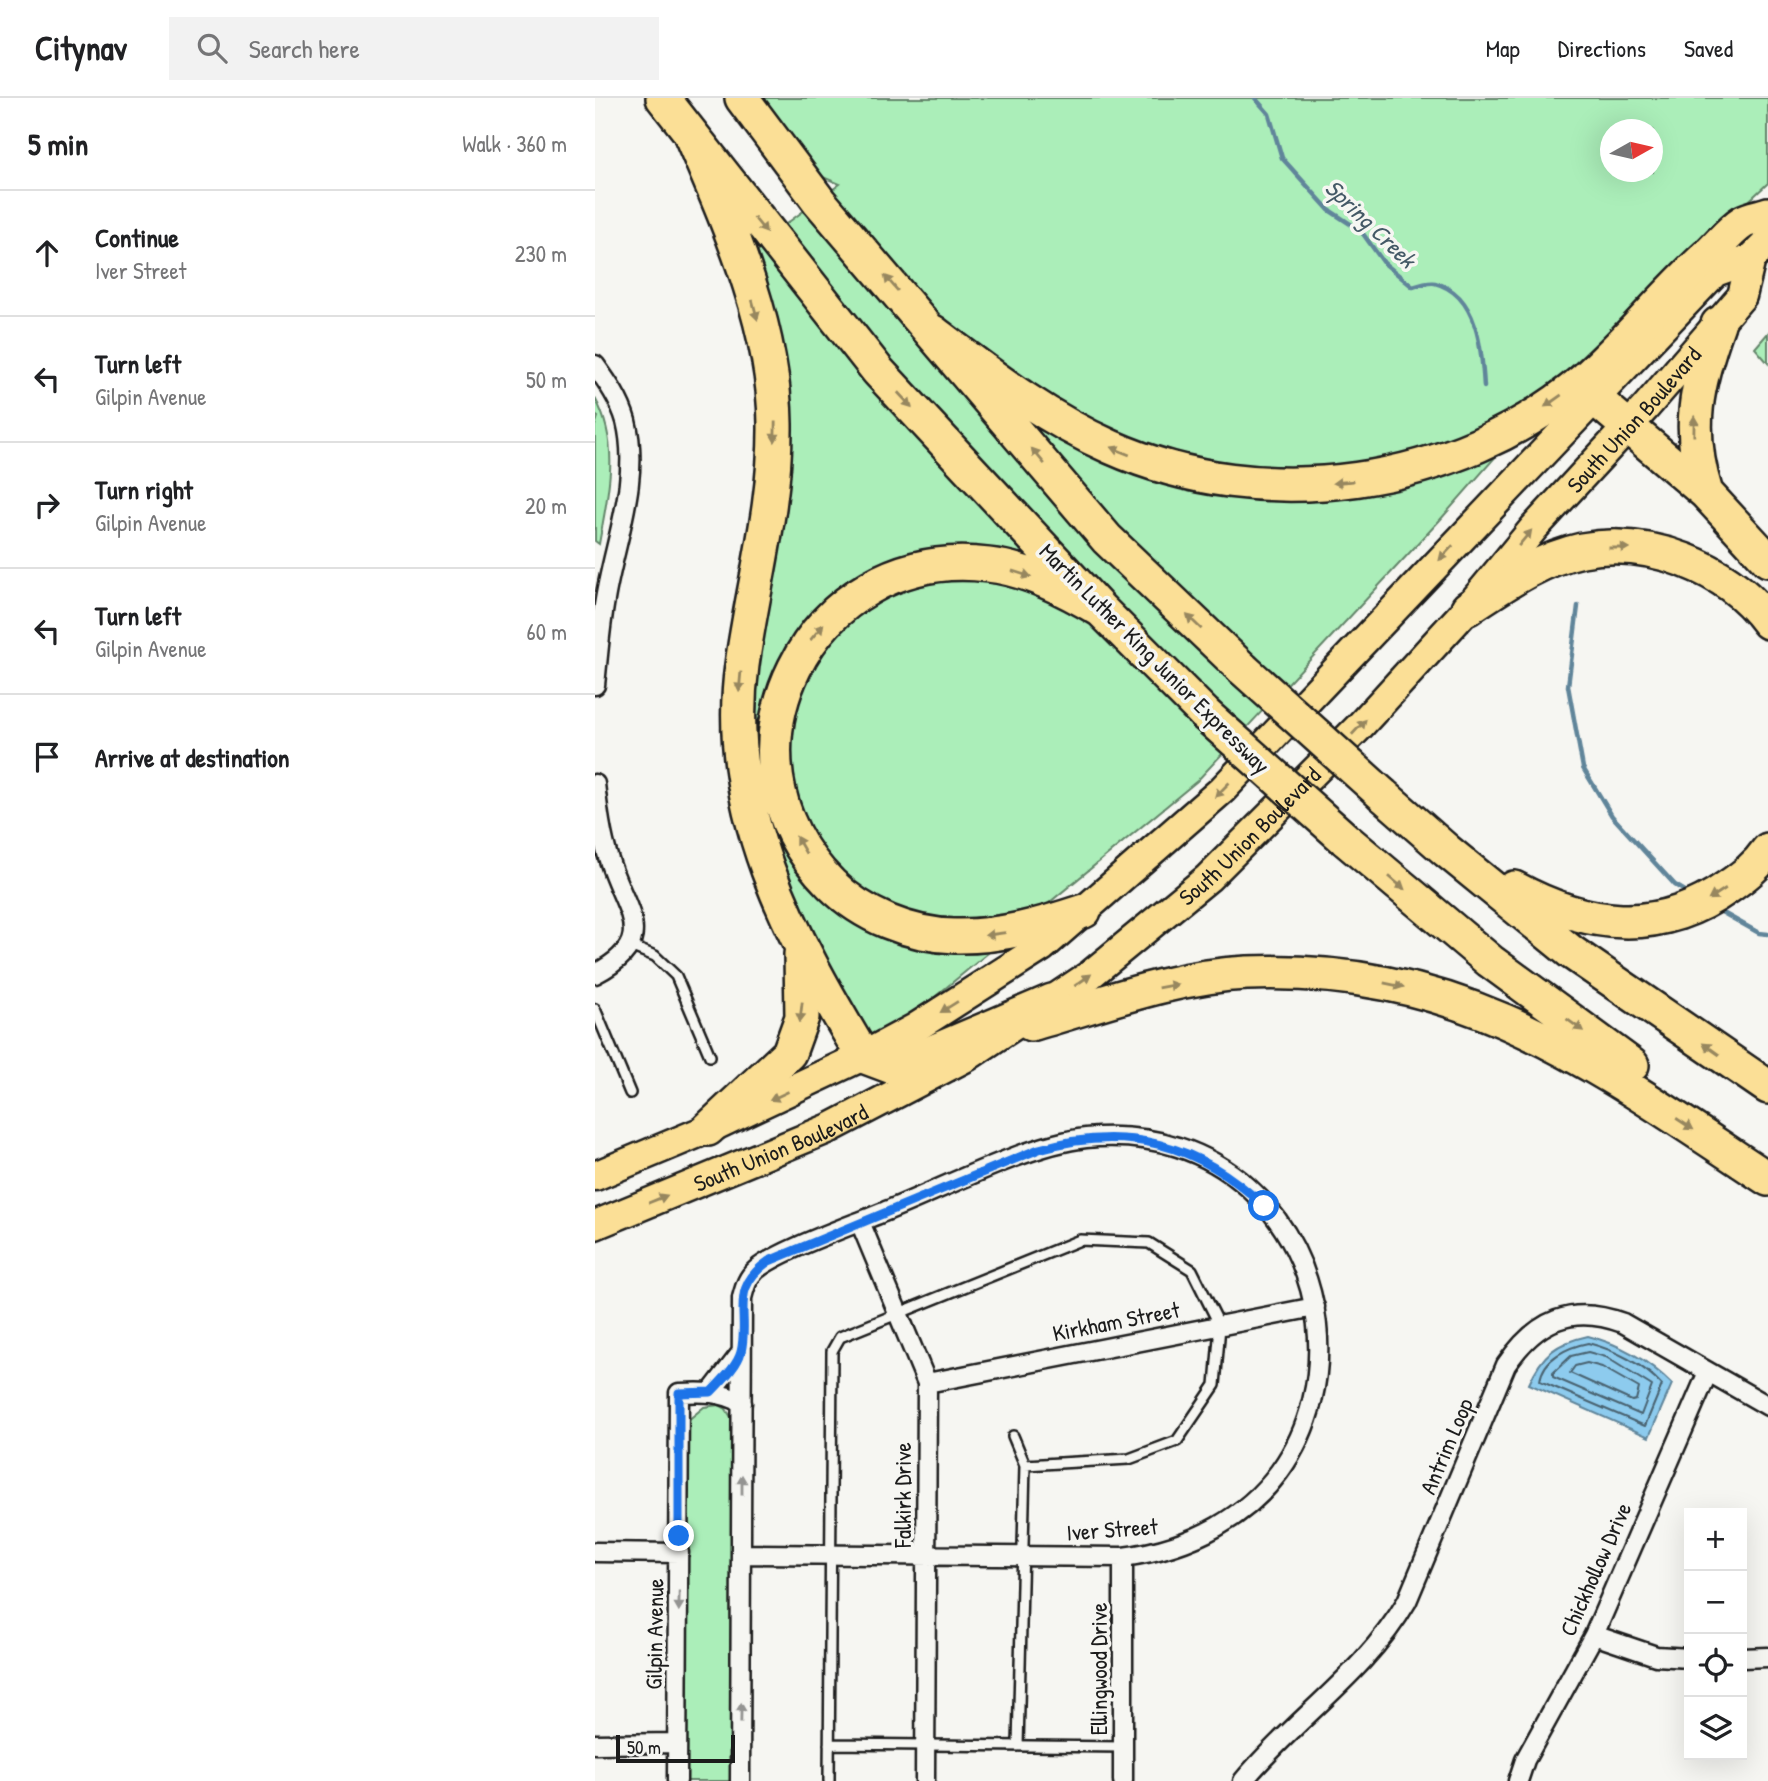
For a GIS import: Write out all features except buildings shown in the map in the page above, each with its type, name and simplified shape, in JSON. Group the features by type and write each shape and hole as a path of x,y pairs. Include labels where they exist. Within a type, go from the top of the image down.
{"highway":[{"name":"Martin Luther King Junior Expressway","path":"663,98 878,372 1101,610 1205,714 1345,839 1560,1014 1624,1060 1768,1151"},
{"path":"742,98 819,201 1107,539 1243,669 1447,851 1571,952 1768,1087"},
{"path":"689,131 743,266 769,365 775,423 773,475 742,666 739,738 741,775 755,841 783,913 863,1056 895,1068 1052,1001"},
{"path":"933,332 1014,393 1055,419 1111,447 1158,466 1248,484 1353,481 1417,467 1468,449 1547,406 1585,379 1680,280 1743,222 1768,214"},
{"path":"1706,493 1696,462 1693,428 1697,392 1718,324"},
{"path":"1594,397 1706,493 1768,560"},
{"path":"1468,608 1530,570 1555,559 1582,550 1631,548 1680,559 1701,567 1744,596 1768,622"},
{"path":"1084,911 1036,927 988,935 953,936 903,927 857,906 824,877 797,839 778,790 774,740 785,687 797,660 814,634 834,613 881,581 932,566 989,565 1035,578 1101,610"},
{"path":"1447,851 1536,900 1590,918 1635,921 1696,907 1750,872 1768,850"},
{"path":"708,1129 789,1053 802,1017 800,944"},
{"path":"1008,1031 1158,987 1245,973 1320,975 1389,983 1454,999 1499,1016 1559,1046 1607,1073 1768,1178"}],"main road":[{"name":"South Union Boulevard","path":"595,1225 830,1128 900,1093 1008,1031 1090,975 1208,878 1358,728 1468,608 1534,528 1718,324 1742,296 1760,250"},
{"name":"South Union Boulevard","path":"595,1177 708,1129 863,1056 1005,973 1042,947 1222,790 1715,272 1760,250"}],"street":[{"path":"595,366 616,395 626,422 630,457 623,518 605,600 595,685"},
{"path":"595,785 608,858 627,899 633,923 630,946 616,963 595,974"},
{"name":"Iver Street","path":"741,1353 742,1298 750,1277 769,1261 1062,1142 1106,1137 1155,1142 1200,1158 1224,1172 1264,1206 1278,1222 1301,1260 1315,1307 1319,1358 1313,1400 1296,1442 1270,1483 1237,1514 1174,1548 1123,1557 742,1554"},
{"name":"Falkirk Drive","path":"860,1222 926,1383 925,1781"},
{"name":"Kirkham Street","path":"926,1383 1315,1307"},
{"name":"Antrim Loop","path":"1243,1781 1370,1656 1392,1627 1407,1601 1506,1365 1520,1345 1534,1332 1569,1316 1606,1317 1623,1323 1768,1406"},
{"path":"711,1392 726,1377 741,1353"},
{"path":"740,1781 741,1353"},
{"name":"Chickhollow Drive","path":"1518,1781 1525,1760 1594,1635 1708,1371"},
{"name":"Gilpin Avenue","path":"677,1781 679,1393 711,1392 728,1395 742,1403"},
{"path":"595,1552 679,1553"},
{"name":"Ellingwood Drive","path":"1123,1557 1123,1781"},
{"path":"1594,1635 1656,1656 1684,1658"},
{"path":"1747,1658 1768,1657"},
{"path":"595,1744 677,1743"}],"lane":[{"path":"630,946 655,956 676,976 710,1056"},
{"path":"595,1009 631,1093"},
{"path":"829,1781 832,1351 840,1337 1080,1240 1149,1243 1192,1270 1220,1326 1215,1385 1177,1441 1129,1459 1025,1465"},
{"path":"1013,1436 1025,1465 1019,1746"},
{"path":"829,1744 1123,1747"}],"green space":[{"path":"746,98 1768,98 1768,183 1540,396 1460,440 1353,468 1306,471 1237,467 1190,459 1205,485 1314,493 1370,488 1409,478 1506,445 1440,520 1197,781 863,1056 783,913 741,775 742,666 767,526 775,439 769,365 743,266 786,224 840,184 791,164"},
{"path":"1768,333 1768,363 1755,348"},
{"path":"595,398 608,434 610,452 609,488 599,544 595,541 595,426 598,417 595,415"},
{"path":"719,1405 726,1409 735,1424 733,1781 685,1781 687,1421 704,1407"}],"water":[{"path":"1588,1336 1633,1354 1672,1384 1649,1437 1529,1384 1539,1365 1551,1351 1567,1342"}],"waterway":[{"name":"Spring Creek","path":"1255,98 1269,114 1282,158 1329,210 1361,231 1384,263 1413,287 1435,283 1449,289 1461,299 1469,311 1479,341 1484,387"},
{"name":"Spring Creek","path":"1578,606 1568,686 1583,768 1612,816 1675,885 1690,894"},
{"name":"Spring Creek","path":"1716,909 1759,933 1768,934"}],"route":[{"path":"679,1536 679,1393 711,1392 726,1377 741,1353 742,1298 745,1286 757,1269 769,1261 1039,1149 1084,1138 1133,1138 1178,1149 1224,1172 1244,1186 1264,1206"}]}
